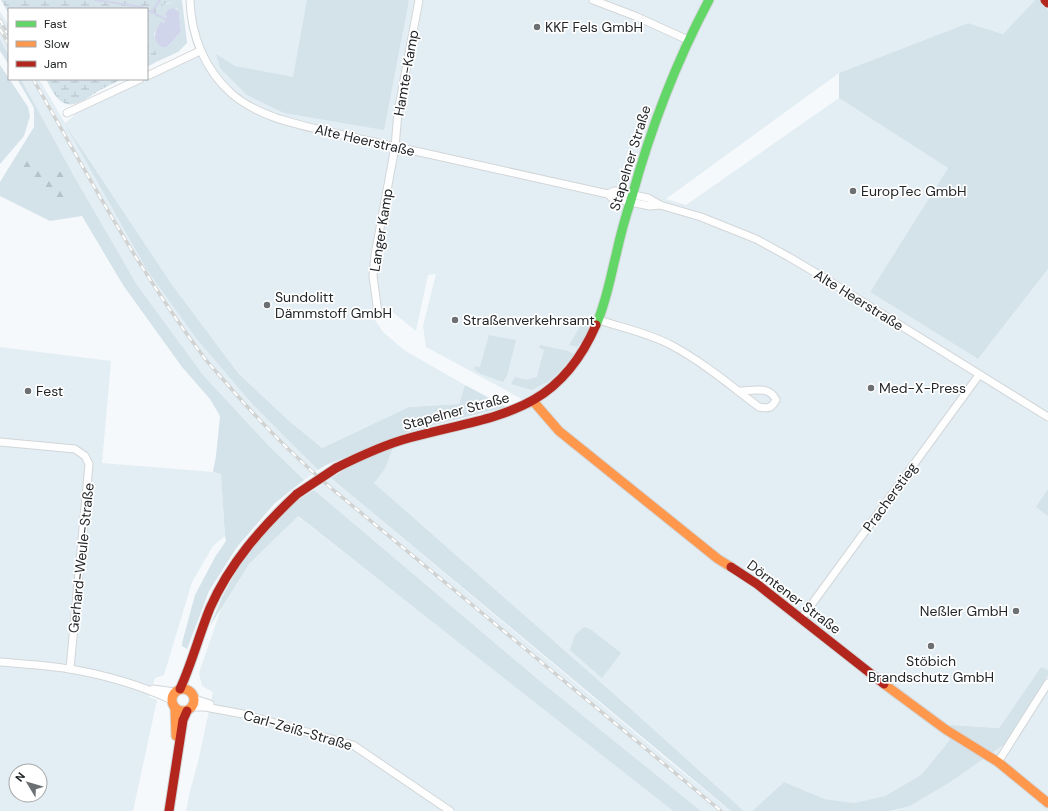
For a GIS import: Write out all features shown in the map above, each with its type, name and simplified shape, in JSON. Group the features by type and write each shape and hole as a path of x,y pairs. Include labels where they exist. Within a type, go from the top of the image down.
{"street":[{"name":"Alte Heerstraße","path":"190,0 192,24 200,51 222,84 245,103 258,110 292,122 394,147 608,194 612,198 631,198 650,206 660,205 698,216 730,228 789,257 1048,417"},
{"name":"Hamte-Kamp","path":"394,147 398,112 419,0"},
{"path":"593,0 636,16 688,40"},
{"name":"Stapelner Straße","path":"178,748 175,697 192,661 210,608 238,558 255,534 276,513 297,494 336,468 378,448 408,438 505,414 533,401 562,378 573,365 599,320 631,198 662,102 688,40 709,0"},
{"path":"1045,0 1048,3"},
{"path":"148,76 200,51"},
{"path":"67,113 138,80"},
{"name":"Langer Kamp","path":"378,312 373,276 378,234 394,147"},
{"path":"599,320 644,333 671,345 701,363 759,408 767,409 773,405 776,400 773,394 767,390 738,391"},
{"name":"Pracherstieg","path":"801,619 979,375"},
{"name":"Dörntener Straße","path":"533,401 559,431 718,559 751,580 911,705 945,729 998,762 1048,803"},
{"name":"Gerhard-Weule-Straße","path":"0,442 75,450 85,456 89,464 70,669"},
{"name":"Stapelner Straße","path":"190,691 192,661"},
{"path":"0,662 70,669 175,697"},
{"path":"998,762 1048,683"},
{"path":"184,688 190,691 191,706 180,711 175,697 184,688"},
{"name":"Stapelner Straße","path":"169,811 183,720 191,706"},
{"name":"Carl-Zeiß-Straße","path":"191,706 243,714 354,745 450,811"}],"shaded area":[{"path":"186,0 1035,0 1003,34 968,23 839,73 666,199 686,205 839,98 948,168 870,292 978,359 1048,269 1048,670 1041,667 999,728 951,725 949,741 921,775 885,796 854,803 825,799 784,782 752,811 744,811 631,709 374,483 385,469 393,448 495,422 527,409 520,398 426,347 423,326 436,274 428,275 416,331 385,306 371,314 383,332 404,350 465,385 459,404 409,407 322,448 288,420 238,373 170,282 147,270 254,406 318,470 304,480 268,445 204,376 137,285 74,176 22,80 40,80 65,123 78,112 144,80 148,80 148,78 196,55 189,29"},
{"path":"0,11 8,24 8,54 0,39"},
{"path":"0,347 111,361 102,463 213,472 221,474 225,536 213,546 192,582 164,675 155,678 149,697 157,700 133,811 0,811"},
{"path":"331,478 670,762 731,811 701,811 540,681 314,490"},
{"path":"297,516 673,811 186,811 213,692 202,686 199,673 223,603 249,564"},
{"path":"1048,675 1048,811 890,811 910,806 949,783 1005,744"}],"green space":[{"path":"1,0 181,0 161,6 153,17 148,30 148,8 8,8 8,12"},
{"path":"182,0 187,43 178,52 156,62 156,54 148,40 148,28 155,13 162,5","holes":["176,8 179,11 181,32 167,47 162,47 156,40 154,34 161,21 164,23 167,16"]},
{"path":"307,0 409,0 384,130 284,113 247,95 220,68 216,54 235,66 293,77"},
{"path":"1035,0 1039,0 1048,10 1048,269 978,359 870,292 948,168 839,98 839,73 968,23 1003,34"},
{"path":"148,35 158,58 156,62 148,66"},
{"path":"0,39 8,54 8,63 0,51"},
{"path":"0,65 8,77 8,80 10,80 28,107 30,116 24,136 0,164"},
{"path":"18,80 22,80 74,176 137,285 204,376 268,445 304,480 274,504 237,547 209,591 187,649 182,646 182,643 195,595 215,557 226,541 221,474 213,472 220,416 210,399 182,367 123,285 82,216 50,221 0,196 0,182 34,127 34,108"},
{"path":"47,80 120,80 82,101 72,104 62,102 53,92"},
{"path":"65,124 170,282 238,373 288,420 322,448 409,407 459,404 465,385 506,407 411,431 326,465 318,470 254,406 196,338 147,270"},
{"path":"21,157 25,157 41,168 61,172 67,181 60,211 27,180"},
{"path":"584,320 591,322 586,336 577,347 569,345"},
{"path":"489,335 516,340 507,376 503,382 481,374 475,370 474,366 480,367"},
{"path":"540,345 568,351 574,354 560,371 549,381 532,390 511,384 515,377 526,380 537,377 544,350 539,348"},
{"path":"393,448 385,469 374,483 631,709 744,811 731,811 331,478 366,457"},
{"path":"1048,489 1048,516 1036,507"},
{"path":"314,490 540,681 701,811 673,811 298,516 249,564 210,626 222,597 243,559 273,524 298,500"},
{"path":"584,627 590,629 621,653 602,678 570,650 575,635"},
{"path":"1041,667 1048,670 1048,675 1005,744 949,783 910,806 890,811 752,811 784,782 825,799 854,803 885,796 921,775 949,741 951,725 999,728"}],"water":[{"path":"174,8 179,11 181,32 167,47 162,47 155,38 157,28 161,21 164,23 167,16 165,14 168,10"}],"waterway":[{"path":"95,0 144,8"},
{"path":"152,11 160,0"},
{"path":"148,10 167,20"}],"railway":[{"path":"0,20 7,33"},
{"path":"0,29 8,43"},
{"path":"34,80 94,187 158,292 206,360 257,417 318,477 721,811"}],"traffic: fast":[{"path":"596,325 605,300 619,241 646,148 674,73 709,0"}],"traffic: slow":[{"path":"533,401 559,431 718,559 731,567"},
{"path":"884,684 945,729 998,762 1048,803"},
{"path":"183,689 191,692 194,700 191,708 183,711 175,708 172,700 175,692 183,689"},
{"path":"175,708 176,736"}],"traffic: jam":[{"path":"1045,0 1048,3"},
{"path":"336,468 390,444 494,416 519,407 541,395 562,378 580,355 596,325"},
{"path":"297,494 336,468"},
{"path":"180,689 210,608 227,576 259,533 297,494"},
{"path":"731,567 757,584 884,684"},
{"path":"169,811 183,720 187,711"}],"place":[{"name":"KKF Fels GmbH","path":"537,27"},
{"name":"EuropTec GmbH","path":"853,191"},
{"name":"Sundolitt Dämmstoff GmbH","path":"267,305"},
{"name":"Straßenverkehrsamt","path":"455,320"},
{"name":"Med-X-Press","path":"871,388"},
{"name":"Fest","path":"28,391"},
{"name":"Neßler GmbH","path":"1016,611"},
{"name":"Stöbich Brandschutz GmbH","path":"931,646"}]}
